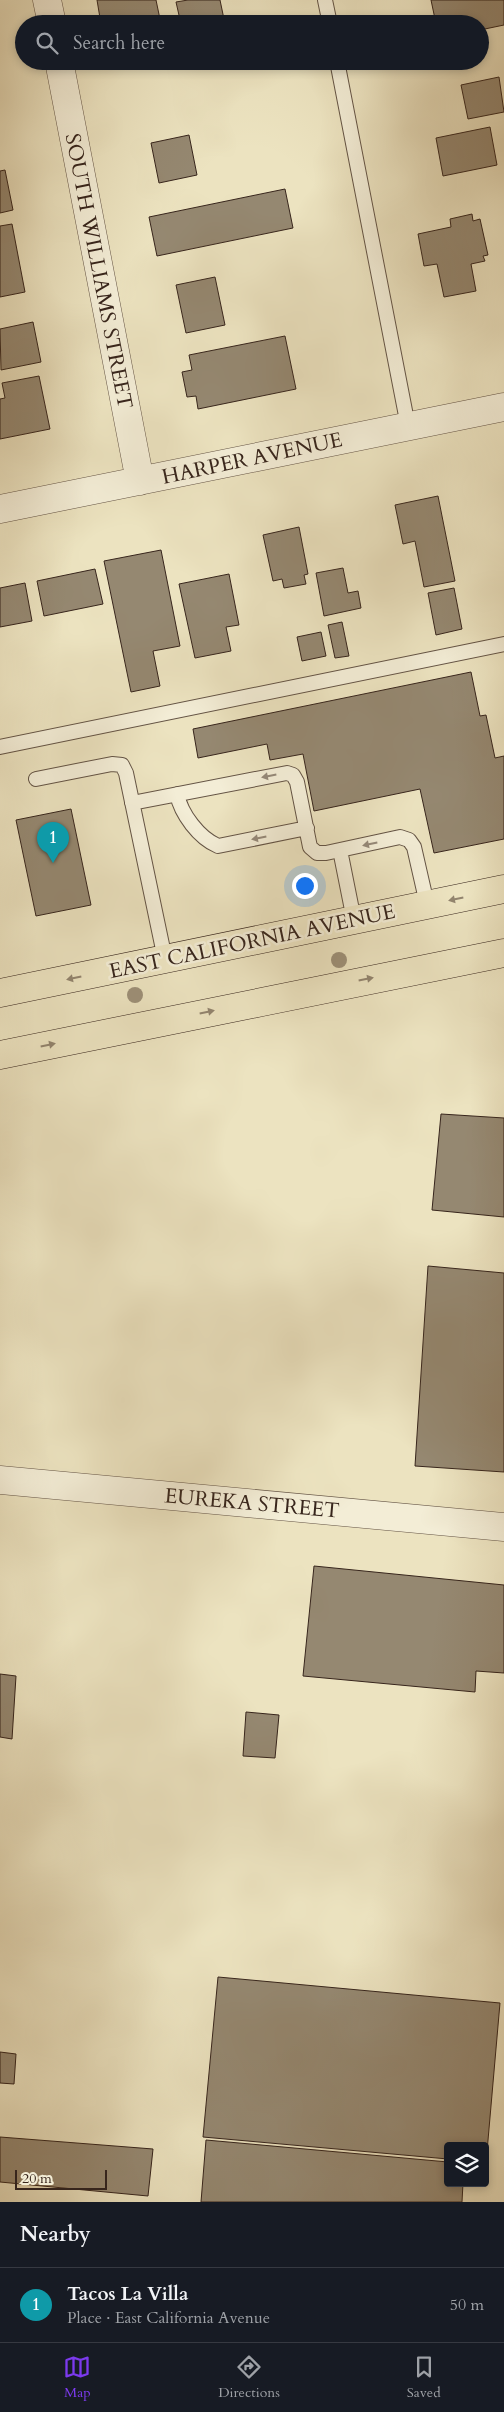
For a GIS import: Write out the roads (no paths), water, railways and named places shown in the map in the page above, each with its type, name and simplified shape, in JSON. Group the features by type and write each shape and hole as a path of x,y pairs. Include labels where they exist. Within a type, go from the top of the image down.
{"main road":[{"name":"EAST CALIFORNIA AVENUE","path":"0,993 504,889"},
{"path":"0,1055 504,953"}],"street":[{"path":"47,0 50,15"},
{"name":"SOUTH WILLIAMS STREET","path":"61,70 140,481"},
{"name":"HARPER AVENUE","path":"0,510 504,407"},
{"name":"EUREKA STREET","path":"0,1480 504,1526"}],"lane":[{"path":"325,0 328,15"},
{"path":"339,70 408,426"},
{"path":"0,746 504,644"},
{"path":"36,779 112,764 122,765 126,773 165,959"},
{"path":"132,803 287,773 293,775 297,782 310,848 317,854 400,837 409,840 414,847 427,904"},
{"path":"177,794 180,806 200,834 218,846 307,828"},
{"path":"340,850 354,920"}],"place":[{"name":"Tacos La Villa","path":"53,863"}]}
